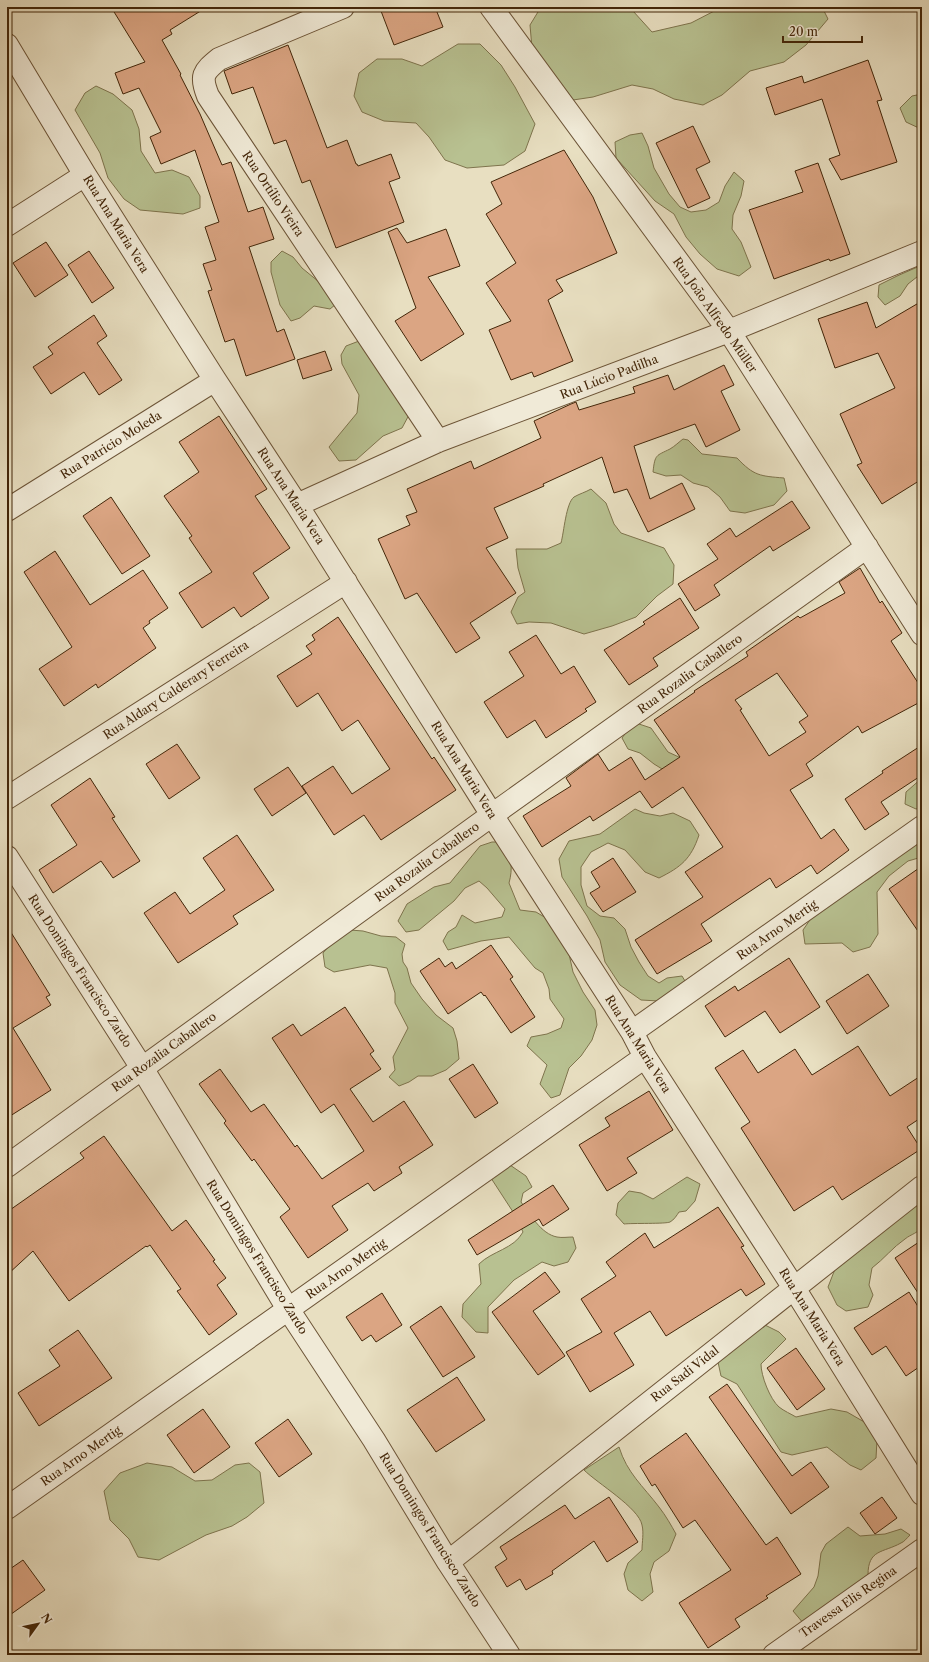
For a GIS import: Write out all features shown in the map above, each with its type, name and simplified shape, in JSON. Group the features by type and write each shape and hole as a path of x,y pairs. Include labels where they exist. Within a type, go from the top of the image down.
{"street":[{"name":"Rua Ortílio Vieira","path":"343,7 219,59 207,69 203,83 208,96 438,441"},
{"name":"Rua João Alfredo Müller","path":"491,7 729,331 922,634"},
{"name":"Rua Ana Maria Vera","path":"7,45 86,175 215,380 297,505 492,815 632,1032 645,1057 794,1288 922,1494"},
{"path":"7,225 86,175"},
{"name":"Rua Lúcio Padilha","path":"297,505 438,441 729,331 922,252"},
{"name":"Rua Patricio Moleda","path":"7,510 215,380"},
{"name":"Rua Rozalia Caballero","path":"7,1166 492,815 867,547"},
{"name":"Rua Aldary Calderary Ferreira","path":"7,798 346,582"},
{"name":"Rua Arno Mertig","path":"632,1032 922,827"},
{"name":"Rua Domingos Francisco Zardo","path":"7,857 142,1068 288,1309 374,1440 448,1562 509,1655"},
{"name":"Rua Arno Mertig","path":"7,1508 645,1057"},
{"name":"Rua Sadi Vidal","path":"448,1562 922,1188"},
{"name":"Travessa Elis Regina","path":"774,1655 922,1550"}],"green space":[{"path":"541,7 634,7 633,11 652,32 691,23 722,7 822,7 828,19 806,45 784,62 750,71 722,95 703,105 674,99 653,89 632,85 593,97 573,100 557,94 533,60 530,25"},
{"path":"458,44 480,44 501,65 535,124 525,151 504,165 467,168 445,160 429,137 416,123 384,121 362,112 354,96 359,73 377,59 402,59 422,66"},
{"path":"96,86 113,94 132,110 139,129 141,151 155,173 172,170 189,177 200,196 200,208 183,214 140,210 124,199 108,178 100,153 75,110 85,93"},
{"path":"922,94 921,129 906,122 900,108 912,96"},
{"path":"642,133 648,146 654,168 669,194 680,207 691,212 706,210 719,202 725,186 734,172 744,181 741,196 733,215 732,229 741,242 751,267 739,276 717,269 700,254 686,237 674,214 655,201 616,158 615,142 630,135"},
{"path":"282,251 293,257 302,268 341,300 330,309 314,306 300,318 291,321 280,305 271,272 271,262"},
{"path":"922,265 922,273 908,284 900,296 885,305 878,297 879,285"},
{"path":"359,341 410,413 402,428 383,436 356,460 339,461 329,447 357,413 359,395 342,364 341,355 346,346"},
{"path":"683,439 688,440 702,454 737,458 753,472 763,476 784,478 787,491 774,505 745,513 730,511 720,497 708,487 693,483 681,475 666,476 653,472 657,456 672,448"},
{"path":"591,489 606,503 614,524 621,533 664,548 674,565 673,584 657,596 636,617 584,634 551,623 529,622 517,624 511,612 518,597 525,592 518,568 516,549 547,549 561,543 567,511 571,500"},
{"path":"639,724 651,728 668,752 681,758 667,772 640,753 628,749 622,738 630,727"},
{"path":"922,778 922,808 916,809 905,804 906,792"},
{"path":"635,809 644,813 660,816 673,813 690,821 699,835 689,856 679,866 659,878 645,872 625,850 608,843 591,852 581,867 581,885 587,906 600,916 614,918 625,929 631,947 648,976 659,983 667,978 682,976 685,981 679,991 659,1001 641,1000 620,985 605,962 600,940 587,916 562,877 559,859 569,841 600,834"},
{"path":"922,836 922,857 908,861 889,876 877,892 878,934 870,947 853,952 842,943 805,944 803,930 814,914 840,895 869,879"},
{"path":"492,842 502,842 508,852 511,862 509,883 520,910 536,912 551,921 569,954 573,972 583,992 595,1010 597,1025 592,1040 581,1056 569,1068 560,1095 551,1098 540,1084 547,1065 527,1046 531,1037 547,1034 561,1028 564,1019 550,999 549,989 543,973 535,968 509,937 481,941 448,950 443,941 448,932 456,927 462,915 475,923 502,917 505,909 487,888 479,881 465,888 454,901 419,930 406,932 398,921 407,904 434,887 450,883 480,846"},
{"path":"350,930 363,931 381,936 396,937 405,944 402,954 403,962 407,968 411,983 436,1015 453,1028 457,1041 459,1059 446,1070 432,1076 418,1076 399,1086 389,1077 395,1070 393,1057 408,1028 395,1003 395,993 387,968 370,965 334,972 325,967 323,953 335,939"},
{"path":"510,1165 526,1176 532,1187 523,1193 521,1202 532,1218 541,1228 551,1235 559,1237 573,1237 576,1248 568,1262 554,1266 542,1262 514,1280 488,1307 488,1333 476,1332 462,1317 463,1304 481,1284 479,1264 490,1256 509,1246 519,1238 523,1232 515,1215 489,1175"},
{"path":"687,1177 700,1184 695,1201 686,1211 679,1212 670,1222 624,1224 616,1215 618,1203 629,1191 641,1193 653,1199"},
{"path":"922,1194 922,1226 917,1232 907,1237 896,1246 872,1268 869,1285 873,1295 868,1307 846,1311 837,1305 828,1287 837,1264 853,1251 871,1242"},
{"path":"765,1325 779,1332 786,1339 761,1364 764,1381 772,1399 779,1407 796,1417 831,1409 847,1412 866,1423 877,1440 876,1458 861,1470 850,1465 827,1447 792,1455 781,1452 737,1384 721,1376 718,1362 729,1350"},
{"path":"619,1447 631,1472 662,1510 676,1534 669,1551 654,1562 650,1574 653,1592 642,1601 628,1590 624,1574 628,1563 642,1550 643,1528 639,1518 634,1511 617,1496 584,1470"},
{"path":"147,1463 172,1467 195,1481 212,1480 235,1465 249,1463 260,1472 264,1503 247,1517 232,1526 206,1535 159,1560 138,1557 129,1539 110,1520 104,1491 120,1473"},
{"path":"848,1527 860,1536 885,1534 901,1529 910,1535 904,1541 874,1556 871,1560 868,1575 804,1624 793,1611 814,1587 818,1576 821,1553 826,1544"}],"building":[{"path":"111,7 207,7 170,30 172,34 162,40 181,74 180,75 200,114 222,165 231,162 248,212 263,207 274,239 249,247 277,332 284,329 295,359 246,376 234,339 225,342 208,291 212,290 203,264 216,260 205,227 219,222 195,150 161,164 150,137 161,132 139,88 123,94 115,73 145,62"},
{"path":"393,7 435,7 443,27 394,45 381,11"},
{"path":"288,45 327,148 347,140 358,166 391,154 400,178 389,182 404,222 336,248 310,180 302,183 286,140 274,144 253,87 232,94 224,71"},
{"path":"868,60 882,100 877,101 897,162 841,180 829,159 840,155 822,99 775,115 766,88 802,76 804,83"},
{"path":"693,126 710,162 696,169 710,198 688,208 656,143"},
{"path":"564,150 593,197 617,253 556,280 563,291 548,300 573,361 534,377 532,372 511,380 489,330 511,321 486,283 516,263 486,214 502,204 491,182"},
{"path":"818,163 850,254 830,261 829,259 774,279 749,210 803,192 795,171"},
{"path":"397,228 407,243 446,229 460,266 428,277 464,334 421,361 395,321 416,308 388,232"},
{"path":"46,242 68,275 35,297 13,263"},
{"path":"89,251 114,288 92,303 68,265"},
{"path":"922,301 922,479 882,504 857,465 862,463 840,414 895,388 878,353 835,368 818,319 867,302 876,328"},
{"path":"94,315 107,336 97,343 122,380 99,395 84,372 51,394 33,367 53,354 48,347"},
{"path":"325,351 332,370 303,379 297,360"},
{"path":"724,365 734,385 721,391 740,430 706,447 695,424 634,446 650,499 682,483 695,509 648,532 627,489 614,493 602,457 543,484 544,486 494,508 508,538 486,548 516,593 470,623 480,638 456,653 417,593 405,599 378,539 410,525 406,516 417,512 407,489 471,461 474,469 541,438 534,421 576,402 579,410 635,393 633,387 668,375 674,390"},
{"path":"219,416 267,489 255,496 290,548 253,573 269,598 241,617 234,607 202,628 179,593 212,572 189,538 192,536 164,496 199,472 179,442"},
{"path":"111,497 150,556 122,574 83,516"},
{"path":"792,501 810,528 773,551 770,546 714,585 720,595 695,611 678,584 718,559 707,544 730,528 736,537"},
{"path":"55,551 90,605 143,570 168,608 149,621 150,623 143,628 156,648 98,688 96,684 64,706 39,669 72,647 24,572"},
{"path":"860,568 880,603 882,601 902,633 891,641 922,689 922,701 862,733 858,726 806,764 813,776 790,790 821,839 834,829 849,850 817,874 811,865 776,888 770,878 701,924 712,941 657,974 635,940 703,897 685,872 723,847 683,787 652,808 640,791 593,821 590,816 542,847 523,816 571,786 566,778 598,754 609,771 631,757 645,780 680,757 654,720 695,692 694,691 748,656 746,652 798,616 800,618 845,593 839,582","holes":["777,673 808,716 799,722 806,732 769,756 740,710 742,709 735,700"]},
{"path":"680,598 699,628 653,658 658,666 629,685 604,650 645,624 643,622"},
{"path":"338,617 432,759 434,757 456,790 381,840 364,815 334,835 302,786 333,766 352,794 390,769 358,720 342,731 318,693 297,707 277,676 312,654 306,646 315,640 312,635"},
{"path":"536,635 561,674 574,666 596,702 585,709 587,711 546,738 535,720 507,738 484,702 524,676 509,652"},
{"path":"177,744 200,778 169,799 146,764"},
{"path":"922,745 922,775 881,802 889,814 865,830 845,799 883,773 882,771"},
{"path":"288,767 306,793 272,816 254,789"},
{"path":"90,778 115,817 112,818 140,861 113,878 101,861 53,893 39,870 77,845 51,805"},
{"path":"237,835 274,890 233,916 238,924 178,963 144,913 175,892 190,914 225,890 203,858"},
{"path":"613,858 636,892 603,912 590,893 600,887 591,872"},
{"path":"922,866 922,937 889,889"},
{"path":"7,926 50,995 46,997 51,1005 13,1028 51,1090 7,1118"},
{"path":"491,945 513,977 510,979 535,1017 511,1033 485,995 484,996 481,992 448,1014 420,971 439,958 445,967 452,962 456,969"},
{"path":"789,958 820,1007 780,1033 765,1011 725,1037 705,1006 735,986 738,991"},
{"path":"868,974 889,1006 847,1034 826,1001"},
{"path":"345,1007 374,1051 370,1054 381,1069 350,1089 373,1122 404,1101 433,1145 399,1167 402,1173 374,1191 368,1183 332,1206 348,1230 308,1258 280,1217 290,1209 254,1159 252,1161 224,1123 226,1121 199,1084 220,1069 251,1112 264,1104 295,1147 297,1145 322,1179 364,1151 334,1104 321,1113 272,1038 293,1024 301,1036"},
{"path":"858,1046 890,1096 922,1075 922,1117 907,1127 921,1149 842,1200 833,1186 794,1211 741,1128 750,1122 715,1068 743,1050 758,1073 795,1049 812,1075"},
{"path":"473,1064 498,1103 475,1118 449,1079"},
{"path":"649,1091 673,1130 627,1158 637,1173 607,1191 579,1145 610,1126 605,1118"},
{"path":"104,1136 172,1231 186,1220 226,1278 217,1285 237,1314 209,1335 177,1291 181,1289 150,1245 147,1247 146,1246 69,1301 33,1251 7,1275 7,1212 84,1158 80,1153"},
{"path":"553,1185 569,1209 543,1226 539,1219 477,1255 468,1240"},
{"path":"718,1207 744,1246 741,1247 765,1284 746,1296 741,1289 666,1336 650,1311 614,1333 634,1365 590,1392 566,1352 602,1332 581,1299 616,1276 606,1262 645,1233 654,1248"},
{"path":"922,1240 922,1299 895,1258"},
{"path":"545,1272 560,1292 533,1311 565,1356 538,1375 492,1312"},
{"path":"909,1292 922,1313 922,1365 906,1376 886,1346 872,1355 854,1328"},
{"path":"382,1293 402,1325 376,1342 371,1335 362,1341 346,1317"},
{"path":"441,1306 475,1357 443,1377 410,1327"},
{"path":"78,1330 112,1378 39,1426 18,1393 60,1366 49,1350"},
{"path":"796,1348 825,1389 797,1410 767,1368"},
{"path":"457,1377 485,1420 436,1452 407,1410"},
{"path":"727,1384 792,1476 811,1462 829,1487 791,1514 709,1397"},
{"path":"203,1409 230,1447 194,1473 167,1435"},
{"path":"288,1419 312,1454 279,1477 255,1443"},
{"path":"686,1433 766,1545 777,1537 801,1574 766,1596 768,1598 735,1619 740,1627 708,1648 679,1603 731,1570 695,1520 683,1528 655,1484 652,1486 640,1466"},
{"path":"609,1497 638,1542 607,1562 594,1541 552,1571 553,1574 526,1590 520,1579 507,1587 495,1567 507,1559 500,1547 565,1505 575,1519"},
{"path":"882,1497 897,1518 875,1534 860,1513"},
{"path":"23,1560 45,1590 7,1617 7,1571"}]}
